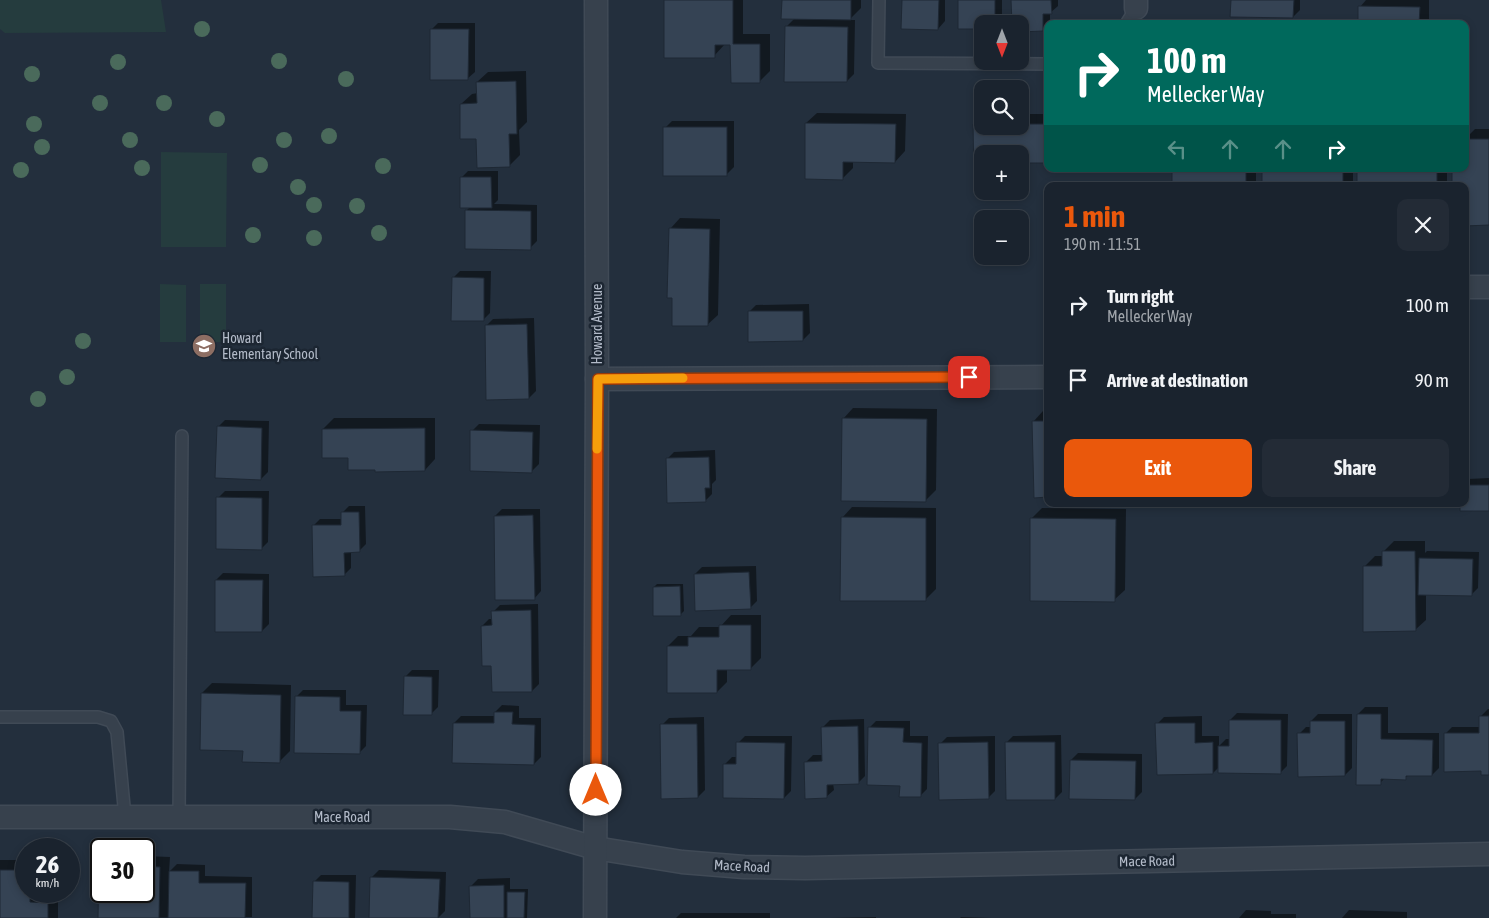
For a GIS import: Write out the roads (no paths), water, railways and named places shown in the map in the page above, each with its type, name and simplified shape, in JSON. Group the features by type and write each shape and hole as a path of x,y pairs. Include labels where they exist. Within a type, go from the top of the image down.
{"street":[{"name":"Howard Avenue","path":"595,918 598,379 596,0"},
{"path":"1469,287 1489,286"},
{"path":"598,379 1044,377"},
{"name":"Mace Road","path":"0,817 450,817 505,822 595,848 682,862 744,867 796,868 1489,854"}],"lane":[{"path":"879,0 878,63 1044,64"},
{"path":"179,817 182,436"},
{"path":"0,717 98,717 111,721 117,732 125,817"}],"place":[{"name":"Howard Elementary School","path":"204,346"}]}
